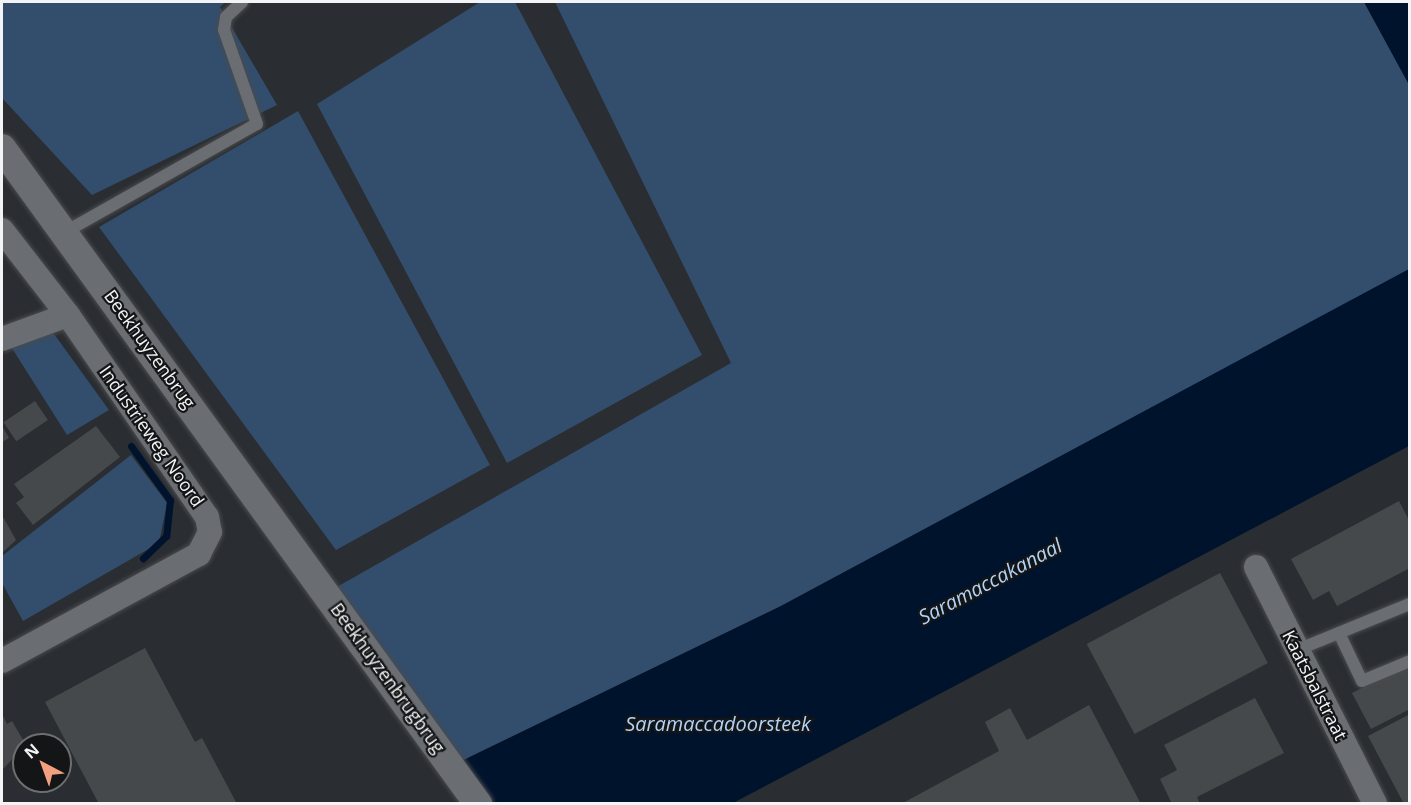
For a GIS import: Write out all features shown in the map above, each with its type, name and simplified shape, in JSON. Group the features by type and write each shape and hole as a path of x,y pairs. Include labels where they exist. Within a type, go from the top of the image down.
{"street":[{"name":"Beekhuyzenbrug","path":"2,148 297,552"},
{"name":"Industrieweg Noord","path":"2,230 68,315 207,517 208,540 199,554 2,661"},
{"path":"2,339 68,315"},
{"name":"Beekhuyzenbrugbrug","path":"297,552 478,804"},
{"name":"Kaatsbalstraat","path":"1256,567 1375,804"}],"lane":[{"path":"65,232 257,124 224,30 226,17 242,2"},
{"path":"1297,650 1410,604"},
{"path":"1339,633 1362,681 1410,661"}],"shaded area":[{"path":"2,2 226,2 220,7 277,105 92,195 2,98"},
{"path":"480,2 515,2 702,355 507,463 317,104"},
{"path":"555,2 1364,2 1409,84 1410,269 781,606 443,770 314,600 731,363"},
{"path":"298,111 490,465 336,550 99,227"},
{"path":"49,327 109,410 67,435 8,342"},
{"path":"131,455 167,503 159,543 23,621 2,583 2,556"}],"water":[{"path":"1364,2 1409,2 1409,84 1408,83"},
{"name":"Saramaccadoorsteek","path":"1409,269 1409,446 733,803 473,803 443,770 781,606"}],"building":[{"path":"35,401 48,420 16,441 3,422"},
{"path":"2,426 9,438 2,442"},
{"path":"96,426 120,457 33,525 16,503 24,497 14,484"},
{"path":"1399,501 1410,522 1410,568 1337,606 1329,591 1313,600 1291,559"},
{"path":"2,515 16,540 2,553"},
{"path":"1220,573 1268,663 1135,734 1087,644"},
{"path":"145,648 195,742 202,738 237,804 99,804 72,753 72,733 61,733 45,702"},
{"path":"1410,664 1410,709 1371,729 1352,693"},
{"path":"1255,698 1284,753 1197,797 1200,804 1172,804 1160,779 1177,770 1164,745"},
{"path":"1089,705 1141,804 901,804 999,751 985,722 1010,708 1027,740"},
{"path":"2,714 7,724 12,721 19,733 12,733 12,760 2,770"},
{"path":"1410,714 1410,802 1404,804 1368,736"}],"waterway":[{"path":"131,446 170,500 166,536 143,558"}],"water label":[{"name":"Saramaccakanaal","path":"990,581"}]}
